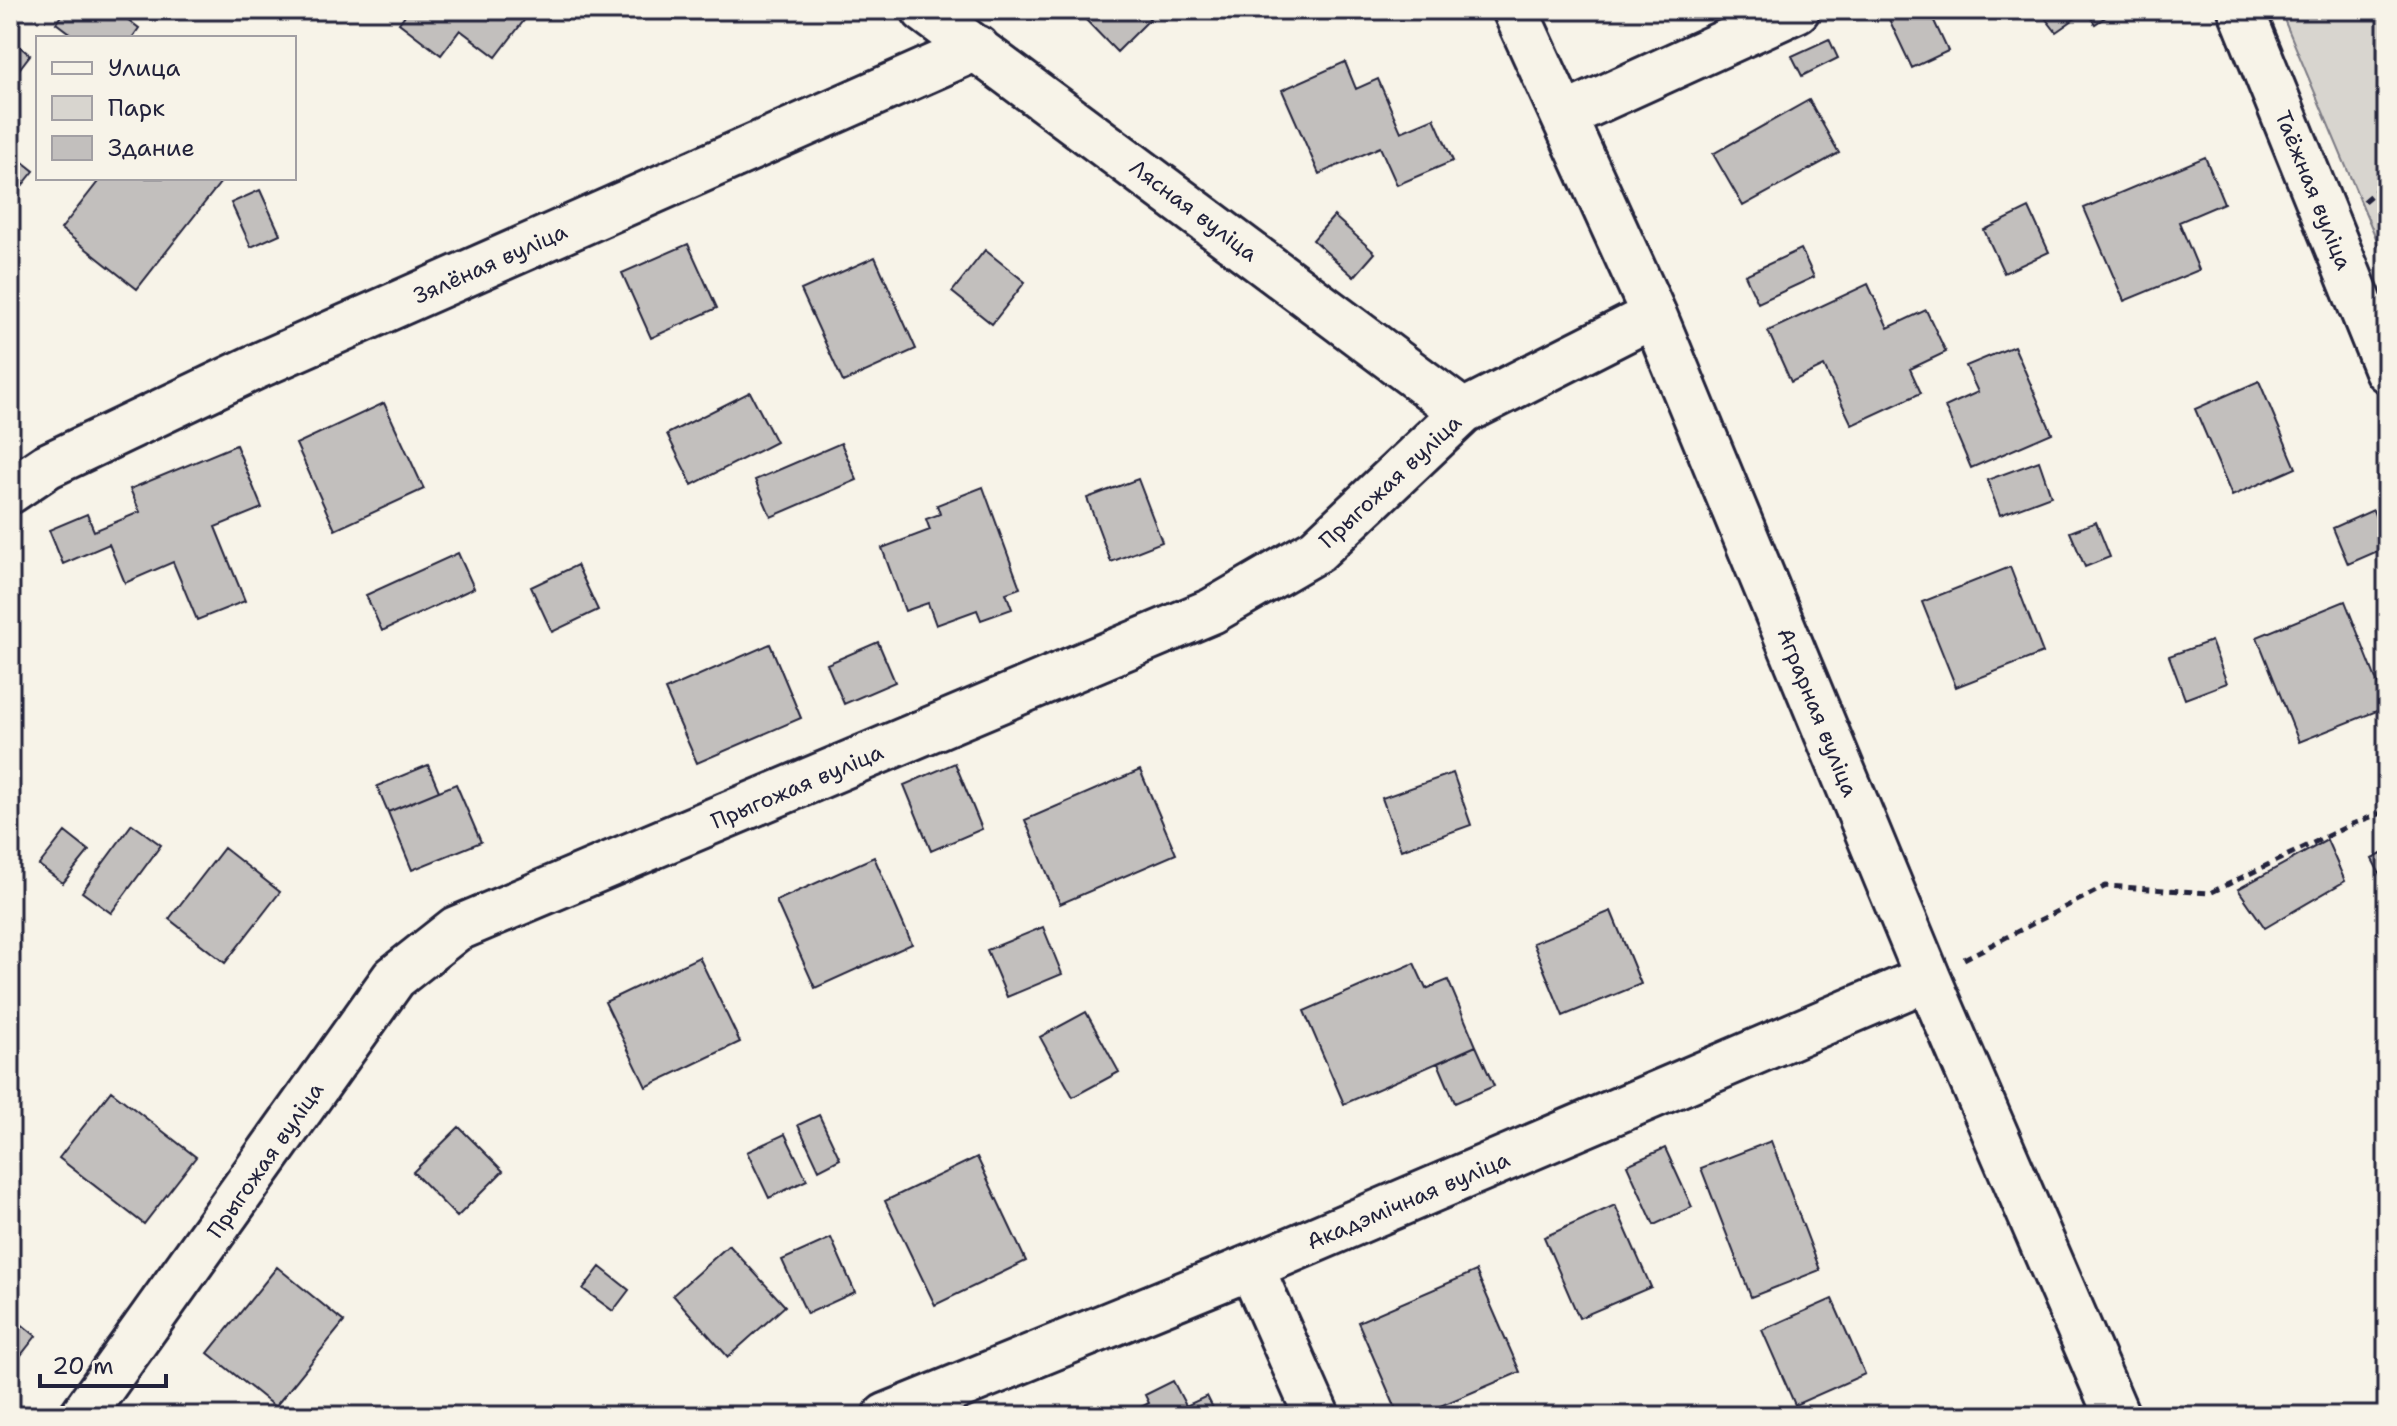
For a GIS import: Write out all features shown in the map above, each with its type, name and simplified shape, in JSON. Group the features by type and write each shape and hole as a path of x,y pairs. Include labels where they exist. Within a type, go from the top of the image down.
{"street":[{"name":"Лясная вуліца","path":"924,10 1463,412"},
{"name":"Аграрная вуліца","path":"1515,10 1654,315 1928,978 2117,1416"},
{"path":"1564,116 1797,10"},
{"name":"Таёжная вуліца","path":"2241,10 2387,370"},
{"name":"Зялёная вуліца","path":"10,491 47,466 253,368 977,48"},
{"name":"Прыгожая вуліца","path":"82,1416 394,978 456,929 1212,611 1317,550 1463,412 1654,315"},
{"name":"Акадэмічная вуліца","path":"886,1416 1251,1267 1928,978"},
{"path":"1251,1267 1317,1416"}],"path":[{"path":"1928,978 2106,886 2210,893 2352,824 2387,811"}],"green space":[{"path":"2280,10 2387,10 2387,264"}],"building":[{"path":"65,10 115,10 139,28 133,36 73,36 56,23"},
{"path":"409,10 532,10 496,57 460,30 441,55 399,23"},
{"path":"1092,10 1141,10 1150,19 1117,52 1084,18"},
{"path":"1897,10 1929,10 1948,51 1912,68 1887,15"},
{"path":"2039,10 2116,10 2095,24 2086,11 2056,32"},
{"path":"10,39 30,55 10,81"},
{"path":"1829,39 1838,58 1802,76 1792,56"},
{"path":"1345,62 1356,89 1378,79 1401,132 1434,118 1453,161 1397,185 1380,147 1319,174 1282,90"},
{"path":"1809,100 1839,153 1743,206 1713,154"},
{"path":"10,152 34,171 10,201"},
{"path":"2205,157 2224,203 2179,222 2199,270 2124,301 2084,208"},
{"path":"99,180 222,180 137,289 61,229"},
{"path":"260,190 280,234 251,247 231,203"},
{"path":"2029,208 2049,252 2004,273 1984,230"},
{"path":"1334,216 1375,253 1354,277 1313,240"},
{"path":"688,244 717,308 651,338 622,273"},
{"path":"1801,249 1814,277 1758,303 1745,275"},
{"path":"985,250 1025,282 992,324 952,292"},
{"path":"875,257 916,349 843,382 801,290"},
{"path":"1868,284 1888,328 1926,310 1946,352 1910,369 1921,393 1852,425 1824,366 1791,382 1768,331"},
{"path":"2014,346 2052,433 1971,468 1945,407 1978,392 1966,366"},
{"path":"2259,381 2296,468 2232,496 2195,409"},
{"path":"750,392 776,442 692,485 667,434"},
{"path":"384,403 424,489 335,530 296,444"},
{"path":"841,443 857,480 771,517 755,480"},
{"path":"236,445 262,508 215,527 245,601 197,620 173,562 125,583 109,544 63,564 49,530 87,514 94,531 140,512 130,489"},
{"path":"2039,461 2051,496 2000,515 1987,480"},
{"path":"1138,479 1162,542 1111,562 1087,498"},
{"path":"983,487 1020,588 1006,593 1012,609 981,620 977,610 936,625 928,603 905,611 882,548 930,530 926,519 940,514 937,505"},
{"path":"2373,510 2387,547 2348,564 2333,528"},
{"path":"2096,522 2110,557 2085,567 2070,532"},
{"path":"458,553 474,588 382,631 366,595"},
{"path":"577,565 598,610 552,632 531,587"},
{"path":"2010,567 2043,653 1956,687 1922,602"},
{"path":"2345,601 2387,707 2299,742 2257,637"},
{"path":"2211,641 2227,683 2185,699 2169,656"},
{"path":"878,642 895,682 844,704 827,664"},
{"path":"770,644 801,718 697,763 665,690"},
{"path":"955,763 982,829 931,851 904,785"},
{"path":"428,765 439,791 388,812 377,786"},
{"path":"1140,770 1176,854 1060,904 1025,820"},
{"path":"1453,773 1471,825 1401,850 1382,798"},
{"path":"456,784 481,842 412,870 388,812"},
{"path":"132,824 161,845 111,913 82,892"},
{"path":"65,832 89,851 63,883 39,865"},
{"path":"2327,840 2345,881 2265,928 2238,889"},
{"path":"224,848 280,892 225,963 169,919"},
{"path":"2387,851 2387,888 2372,859"},
{"path":"874,857 912,944 815,988 776,901"},
{"path":"1611,911 1641,984 1563,1016 1533,943"},
{"path":"1043,927 1062,974 1007,997 987,950"},
{"path":"699,957 740,1042 646,1087 605,1002"},
{"path":"1414,963 1426,989 1448,980 1476,1046 1344,1104 1304,1011"},
{"path":"1086,1012 1119,1072 1073,1097 1040,1037"},
{"path":"1476,1046 1494,1086 1455,1103 1438,1063"},
{"path":"111,1091 196,1157 144,1224 59,1158"},
{"path":"819,1115 840,1159 819,1170 798,1125"},
{"path":"459,1127 503,1171 457,1217 413,1172"},
{"path":"785,1134 807,1180 769,1198 747,1152"},
{"path":"1771,1141 1820,1270 1751,1297 1701,1168"},
{"path":"1665,1148 1692,1207 1654,1225 1627,1165"},
{"path":"977,1157 1026,1261 935,1305 885,1201"},
{"path":"1615,1205 1651,1287 1579,1318 1544,1237"},
{"path":"831,1238 855,1292 807,1314 782,1260"},
{"path":"729,1245 785,1306 728,1357 673,1295"},
{"path":"277,1267 344,1322 275,1407 208,1353"},
{"path":"600,1267 629,1290 613,1311 583,1289"},
{"path":"1476,1271 1520,1372 1417,1416 1399,1416 1358,1322"},
{"path":"1832,1299 1865,1374 1795,1405 1762,1330"},
{"path":"10,1315 36,1336 10,1369"},
{"path":"1173,1381 1186,1406 1207,1396 1217,1416 1123,1416 1149,1403 1145,1395"}]}
